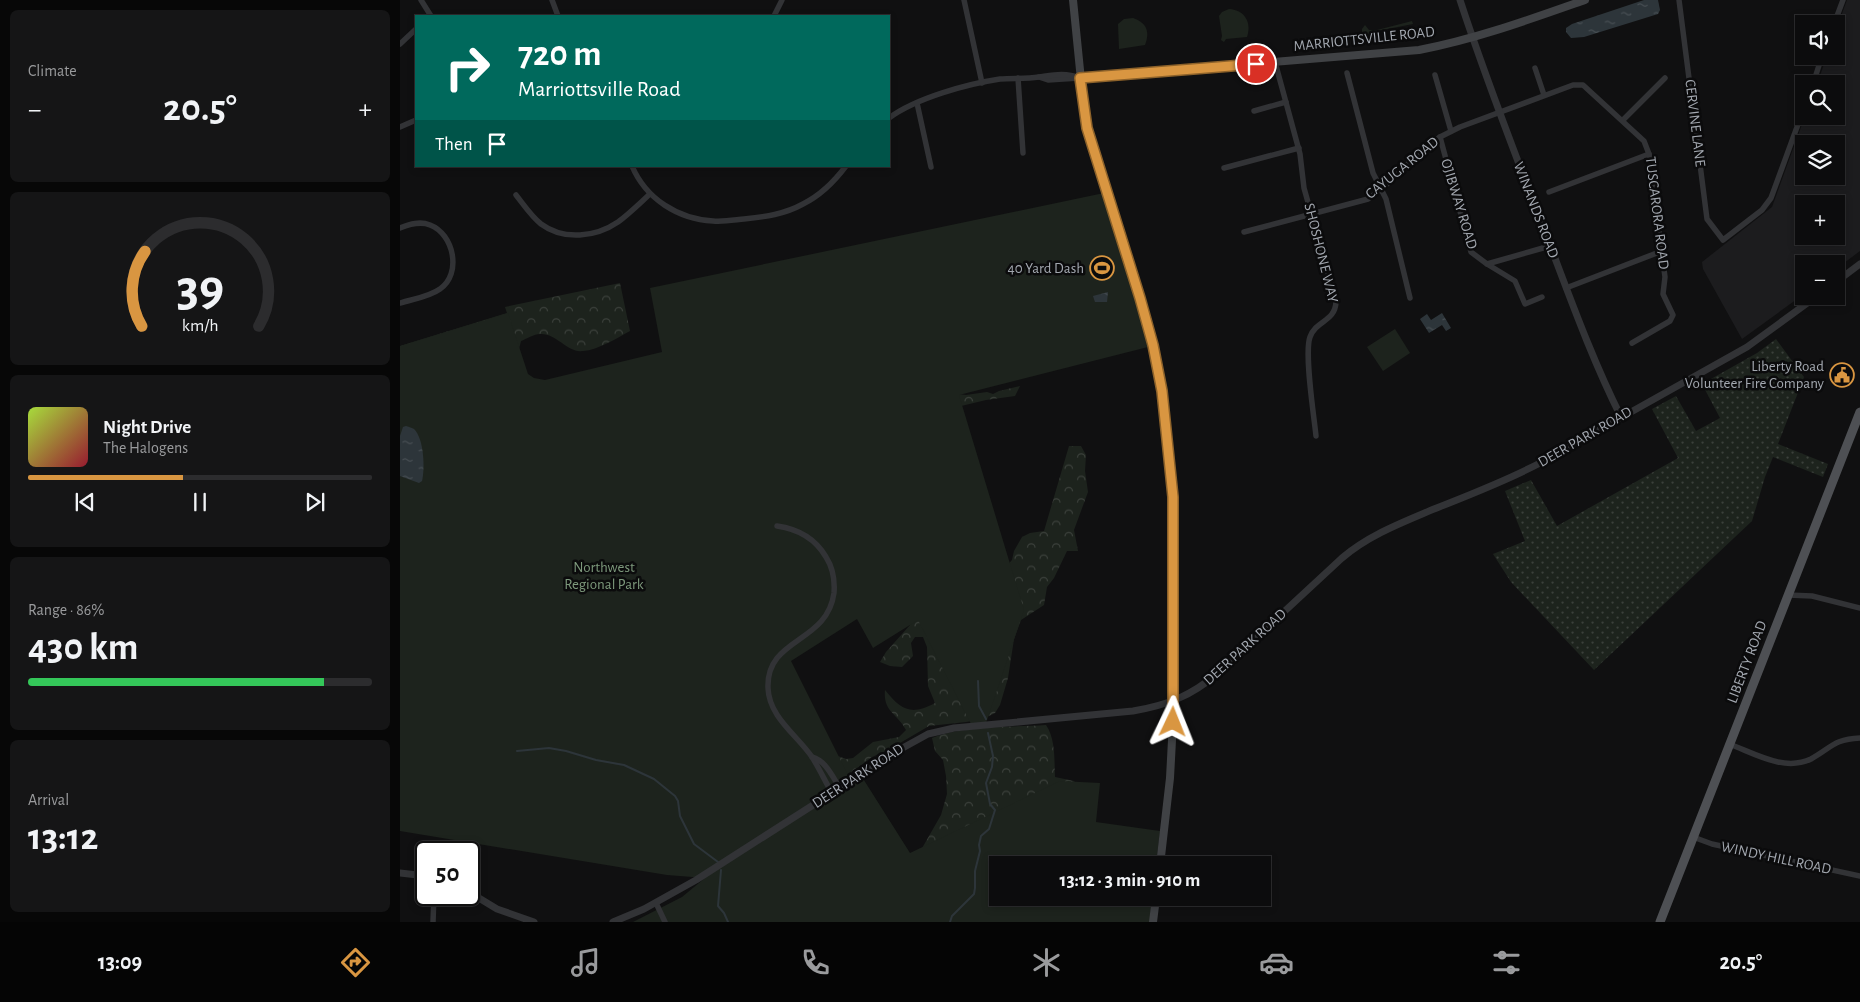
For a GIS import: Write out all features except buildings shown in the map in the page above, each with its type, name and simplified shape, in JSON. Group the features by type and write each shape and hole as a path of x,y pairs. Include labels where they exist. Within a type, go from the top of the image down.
{"main road":[{"path":"1073,0 1080,78 1087,128 1153,345 1162,391 1173,497 1174,702 1169,787 1161,856"},
{"name":"MARRIOTTSVILLE ROAD","path":"1080,78 1419,50 1472,37 1585,0"},
{"name":"LIBERTY ROAD","path":"1660,922 1860,412"},
{"path":"1153,922 1155,906"}],"street":[{"path":"421,0 430,15"},
{"path":"552,0 558,15"},
{"path":"774,15 782,0"},
{"path":"964,0 982,83"},
{"name":"WINANDS ROAD","path":"1460,0 1499,113 1566,288 1599,372 1621,417"},
{"name":"CERVINE LANE","path":"1679,0 1707,219 1723,240 1762,210 1771,198 1798,125"},
{"path":"1837,15 1843,0"},
{"path":"400,44 415,30"},
{"name":"SHOSHONE WAY","path":"1275,62 1299,148 1303,181 1336,302 1334,313 1313,330 1308,345 1316,436"},
{"path":"1534,68 1544,95"},
{"path":"1347,73 1373,173 1386,199 1410,298"},
{"name":"MARRIOTTSVILLE ROAD","path":"890,117 917,103 955,89 982,83 1040,77 1048,74 1070,74 1080,78"},
{"path":"1435,75 1450,131"},
{"path":"1018,78 1023,153"},
{"path":"1623,120 1665,78"},
{"name":"TUSCARORA ROAD","path":"1499,113 1573,85 1583,85 1644,141 1649,154 1662,251 1665,276 1663,294 1673,318 1632,343"},
{"path":"1254,111 1286,102"},
{"path":"917,103 931,167"},
{"name":"CAYUGA ROAD","path":"1244,232 1368,199 1382,189 1416,156 1440,137 1450,131 1499,113"},
{"path":"400,127 415,120"},
{"name":"OJIBWAY ROAD","path":"1440,137 1470,248 1474,255 1515,280 1525,304 1542,297"},
{"path":"1224,168 1299,148"},
{"path":"1549,192 1649,154"},
{"path":"632,167 635,174 650,194 670,209 699,220 715,222 776,215 804,204 828,187 845,167"},
{"path":"516,195 532,215 550,230 571,235 585,235 597,232 619,221 650,194"},
{"path":"400,228 416,223 438,229 447,242 453,259 453,266 448,280 440,289 400,303"},
{"name":"OJIBWAY ROAD","path":"1487,264 1550,246"},
{"path":"1566,288 1662,251"},
{"path":"1845,275 1860,264"},
{"name":"DEER PARK ROAD","path":"613,922 656,903 726,862 917,739 940,730 1124,712 1174,702 1197,690 1212,678 1342,558 1361,543 1389,528 1524,472 1753,343 1804,305"},
{"path":"777,526 794,530 812,539 828,559 834,579 833,597 826,616 814,630 780,654 770,670 768,683 768,695 776,712 812,757 832,793"},
{"path":"1788,595 1812,596 1860,608"},
{"path":"1729,744 1774,761 1791,764 1812,758 1836,742 1860,738"},
{"path":"812,757 819,759 825,765 840,788"},
{"name":"WINDY HILL ROAD","path":"1693,837 1712,844 1860,876"},
{"path":"400,873 415,875"},
{"path":"480,899 497,909 534,922"},
{"path":"656,903 665,922"},
{"path":"432,922 433,906"}],"shaded area":[{"path":"1847,0 1860,0 1860,251 1845,262 1845,255 1795,255 1795,301 1742,339 1703,269 1702,262 1772,207 1795,144 1795,185 1845,185 1845,135 1798,135 1802,125 1845,125 1845,75 1820,75 1824,65 1845,65 1845,15 1842,15"}],"green space":[{"path":"1229,9 1243,15 1249,27 1247,37 1226,39 1224,42 1221,40 1219,16 1222,12"},
{"path":"1133,18 1141,22 1146,28 1145,45 1119,49 1118,24 1124,19"},
{"path":"1412,21 1413,24 1377,31 1370,34 1368,39 1362,34 1362,29 1365,25 1369,30 1377,30"},
{"name":"Northwest Regional Park","path":"1104,193 1148,347 959,395 1024,610 986,723 971,724 918,620 873,648 857,619 791,661 852,783 862,777 910,853 1060,781 1100,783 1096,822 1160,831 1157,856 989,856 989,906 1151,906 1150,922 633,922 682,897 705,878 667,875 480,844 480,841 461,841 400,831 400,346 508,313 528,374 534,378 545,380 662,352 650,288"},
{"path":"620,283 630,331 601,346 583,351 572,349 546,335 535,335 521,341 515,365 400,409 400,346 507,313 505,307"},
{"path":"1395,329 1410,353 1383,371 1367,347"},
{"path":"1776,339 1804,377 1778,444 1828,464 1823,477 1773,457 1752,521 1594,670 1511,582 1493,554 1525,541 1505,491 1531,480 1557,526 1678,458 1652,409 1676,396 1696,431 1720,418 1702,384 1757,353"},
{"path":"1020,386 1015,396 961,406 1003,570 1012,560 1014,551 1022,537 1030,533 1044,531 1069,446 1081,446 1086,455 1085,471 1088,492 1074,530 1078,551 1067,551 1054,578 1047,587 1044,605 1021,620 1014,639 1008,678 1000,705 995,713 983,719 929,726 872,757 844,778 835,755 846,759 853,758 873,742 899,737 906,730 888,708 885,690 896,702 907,709 919,709 935,703 928,686 927,647 923,637 915,637 911,643 913,656 902,667 890,666 880,662 886,652 910,625 951,393 966,395 987,392 993,394"},
{"path":"1046,725 1053,744 1055,777 1074,781 1082,792 1008,856 989,856 989,899 849,922 921,850 941,815 947,794 946,776 943,760 935,751 932,738 957,731"}],"water":[{"path":"1644,0 1658,0 1660,10 1658,14 1584,37 1571,38 1566,32 1566,28 1572,24"},
{"path":"1108,292 1107,302 1095,302 1093,296"},
{"path":"1442,313 1451,328 1446,331 1442,325 1429,333 1420,319 1427,314 1431,320"},
{"path":"406,426 414,429 422,446 423,469 422,481 419,483 400,476 400,436 403,427"}],"waterway":[{"path":"978,681 979,706 986,719"},
{"path":"950,922 952,916 974,894 975,871 980,851 981,836 989,829 995,810 990,804 986,783 992,767 993,756 988,733"},
{"path":"517,751 549,748 566,751 596,760 624,765 654,779 675,796 678,801 680,816 694,844 718,862"},
{"path":"721,870 718,906 728,922"}],"place":[{"name":"40 Yard Dash","path":"1102,268"},
{"name":"Liberty Road Volunteer Fire Company","path":"1842,375"}],"route":[{"path":"1173,722 1173,497 1162,391 1153,345 1140,298 1087,128 1080,78 1256,64"}]}
